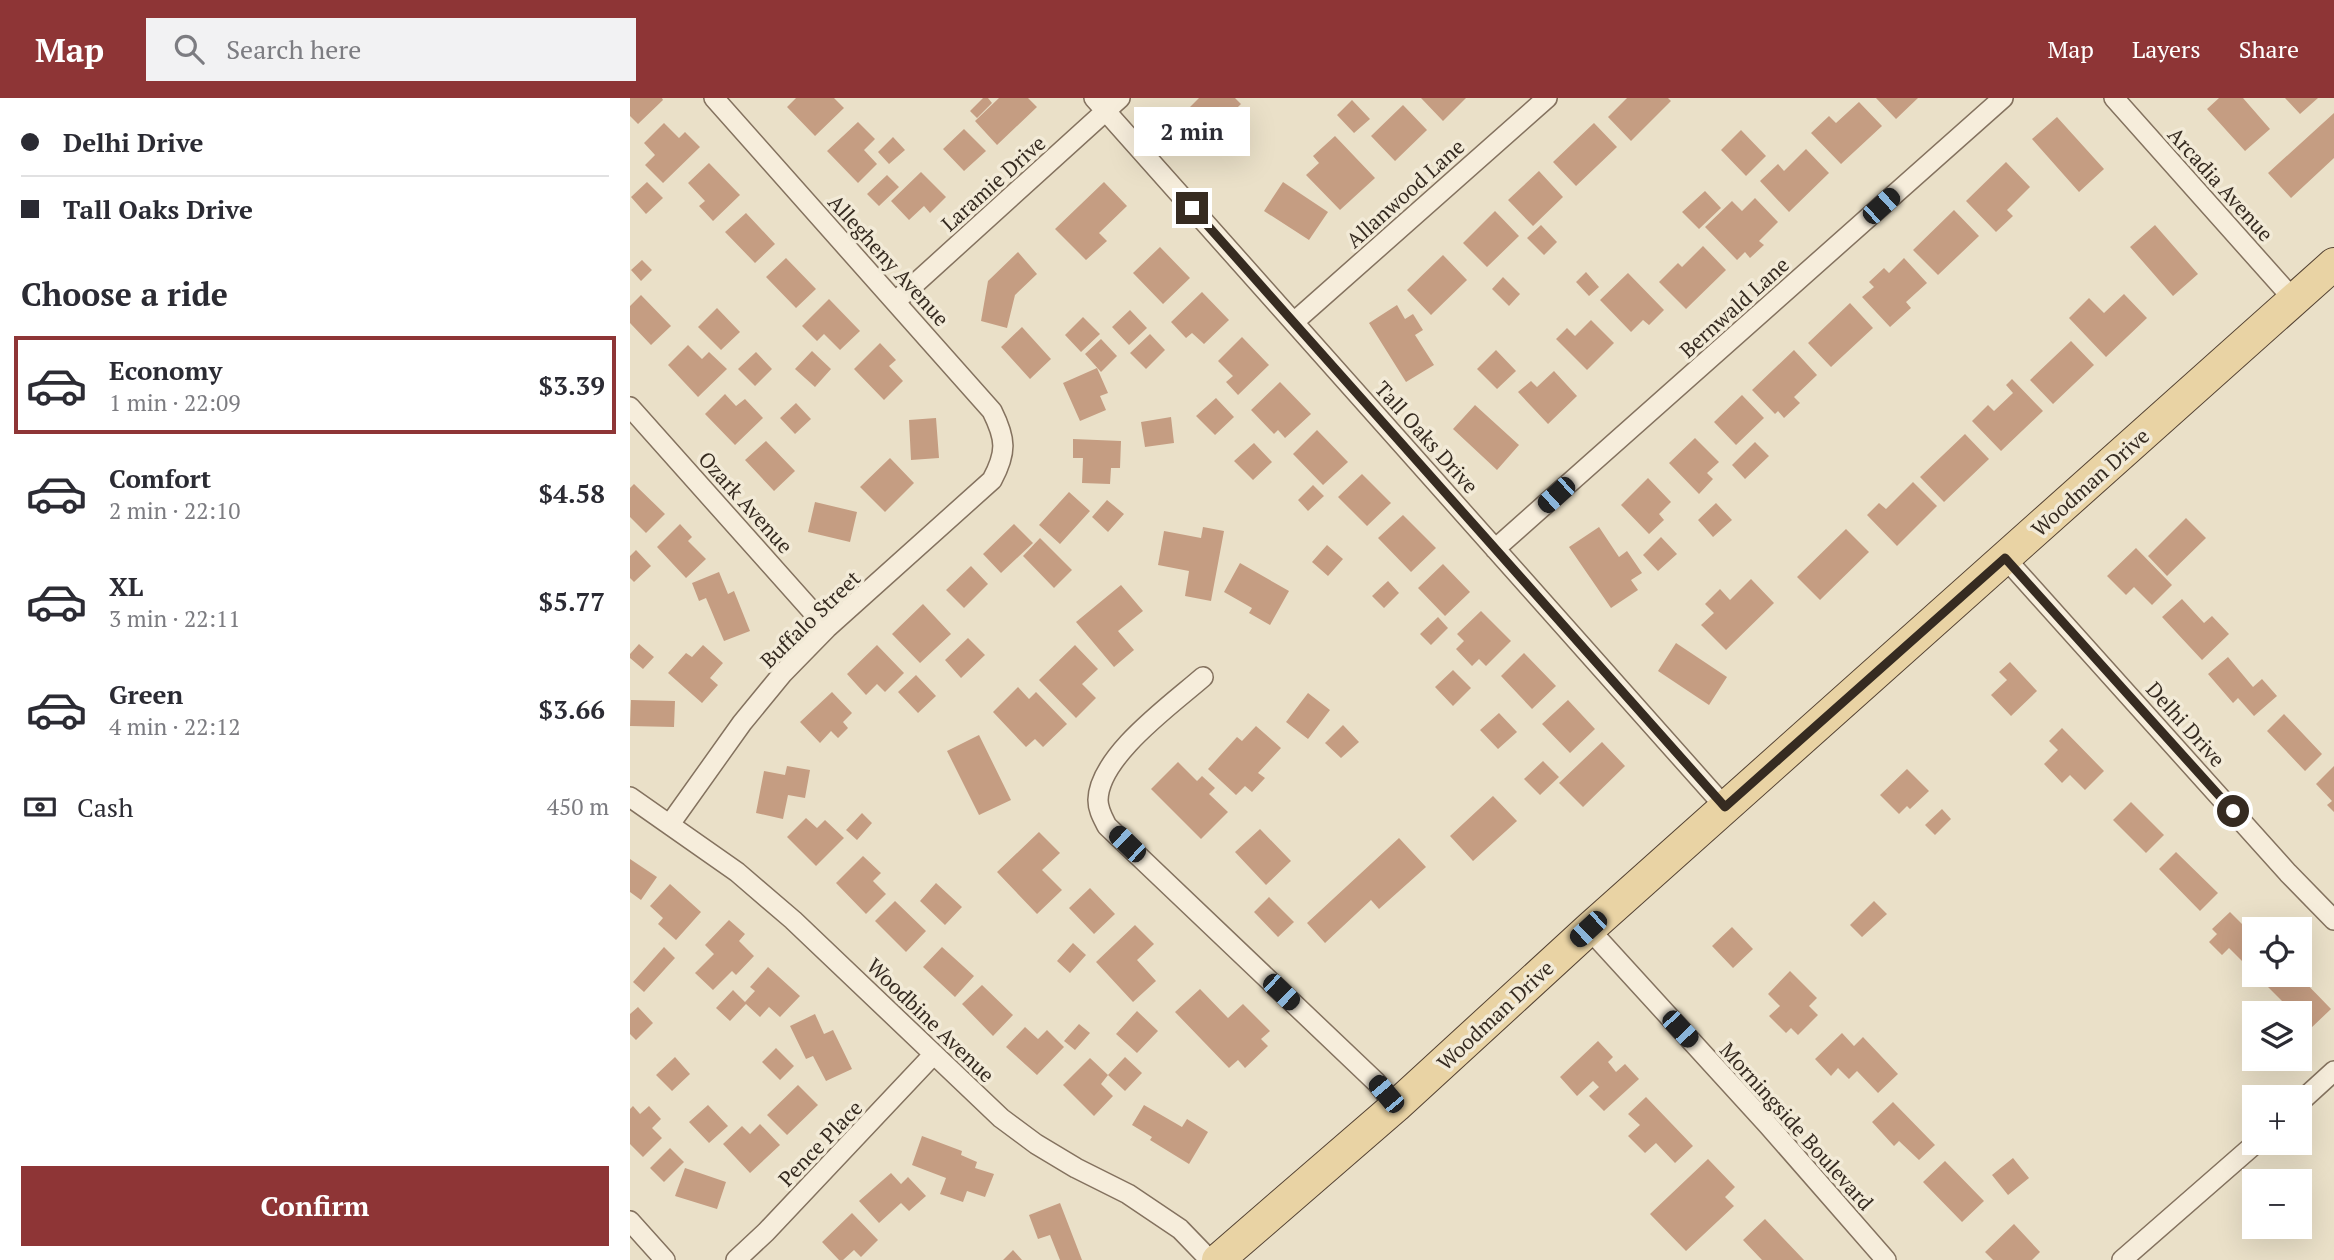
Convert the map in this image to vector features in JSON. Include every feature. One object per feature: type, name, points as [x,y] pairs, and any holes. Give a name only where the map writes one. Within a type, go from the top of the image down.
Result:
[{"type":"main road","name":"Woodman Drive","points":[[1218,1260],[1396,1106],[1588,929],[2334,264]]},
{"type":"street","name":"Allegheny Avenue","points":[[714,98],[992,411],[1002,430],[1004,446],[1001,464]]},
{"type":"street","name":"Laramie Drive","points":[[897,301],[1100,105],[1121,98]]},
{"type":"street","name":"Allanwood Lane","points":[[1294,322],[1547,98]]},
{"type":"street","name":"Bernwald Lane","points":[[1495,549],[2003,98]]},
{"type":"street","name":"Arcadia Avenue","points":[[2114,98],[2294,300]]},
{"type":"street","name":"Tall Oaks Drive","points":[[1100,105],[1725,807]]},
{"type":"street","name":"Ozark Avenue","points":[[630,407],[827,628]]},
{"type":"street","name":"Buffalo Street","points":[[670,824],[742,723],[783,673],[827,628],[992,480],[1001,464]]},
{"type":"street","name":"Delhi Drive","points":[[2005,558],[2288,873],[2334,920]]},
{"type":"street","points":[[1203,677],[1128,743],[1111,763],[1102,781],[1098,801],[1100,814],[1107,826],[1376,1082],[1396,1106]]},
{"type":"street","name":"Woodbine Avenue","points":[[630,797],[737,872],[793,920],[1001,1118],[1036,1144],[1076,1168],[1129,1194],[1180,1229],[1210,1260]]},
{"type":"street","name":"Morningside Boulevard","points":[[1588,929],[1768,1125],[1886,1260]]},
{"type":"street","name":"Pence Place","points":[[736,1260],[776,1222],[934,1054]]},
{"type":"street","points":[[2312,1091],[2334,1071]]},
{"type":"street","points":[[2122,1260],[2242,1155]]},
{"type":"street","points":[[630,1221],[665,1260]]},
{"type":"building","points":[[630,98],[663,100],[638,124],[630,116]]},
{"type":"building","points":[[796,98],[834,98],[844,108],[815,136],[787,107]]},
{"type":"building","points":[[983,98],[988,98],[992,103],[977,118],[970,111]]},
{"type":"building","points":[[999,98],[1028,98],[1037,107],[997,145],[975,121]]},
{"type":"building","points":[[1199,98],[1235,98],[1241,104],[1201,143],[1178,119]]},
{"type":"building","points":[[1421,98],[1466,98],[1443,121]]},
{"type":"building","points":[[1627,98],[1668,98],[1671,101],[1631,141],[1608,117]]},
{"type":"building","points":[[1876,98],[1918,98],[1896,119]]},
{"type":"building","points":[[2219,98],[2243,98],[2270,129],[2245,151],[2207,109]]},
{"type":"building","points":[[2285,98],[2318,98],[2300,114]]},
{"type":"building","points":[[1352,100],[1370,119],[1354,133],[1337,115]]},
{"type":"building","points":[[1859,102],[1882,126],[1841,164],[1811,133],[1829,116],[1836,123]]},
{"type":"building","points":[[1403,105],[1427,130],[1395,161],[1371,136]]},
{"type":"building","points":[[2334,113],[2334,158],[2291,198],[2268,173]]},
{"type":"building","points":[[2057,117],[2104,169],[2079,192],[2032,139]]},
{"type":"building","points":[[858,122],[875,139],[864,150],[877,164],[858,183],[827,151]]},
{"type":"building","points":[[664,123],[679,138],[685,132],[700,147],[663,183],[645,165],[655,155],[644,143]]},
{"type":"building","points":[[1594,123],[1617,147],[1576,186],[1553,162]]},
{"type":"building","points":[[964,129],[986,151],[964,171],[943,149]]},
{"type":"building","points":[[1741,130],[1766,156],[1746,176],[1721,150]]},
{"type":"building","points":[[1335,136],[1375,178],[1340,210],[1306,175],[1319,163],[1313,156]]},
{"type":"building","points":[[893,137],[905,150],[889,164],[878,152]]},
{"type":"building","points":[[1806,149],[1829,173],[1789,212],[1760,181],[1778,164],[1784,171]]},
{"type":"building","points":[[2006,162],[2030,187],[2007,210],[2013,216],[1996,232],[1966,201]]},
{"type":"building","points":[[709,163],[740,195],[713,221],[699,206],[705,201],[688,183]]},
{"type":"building","points":[[1539,171],[1563,197],[1533,226],[1508,200]]},
{"type":"building","points":[[921,172],[946,197],[930,213],[924,206],[909,220],[891,201]]},
{"type":"building","points":[[887,175],[899,187],[879,206],[867,194]]},
{"type":"building","points":[[647,182],[663,198],[646,214],[631,197]]},
{"type":"building","points":[[1104,182],[1127,206],[1099,233],[1107,241],[1086,260],[1055,229]]},
{"type":"building","points":[[1283,182],[1328,212],[1309,240],[1264,211]]},
{"type":"building","points":[[1705,191],[1721,208],[1699,229],[1682,212]]},
{"type":"building","points":[[1755,198],[1778,222],[1759,241],[1764,245],[1750,258],[1745,252],[1737,260],[1705,227],[1732,201],[1742,211]]},
{"type":"building","points":[[1954,210],[1979,236],[1938,275],[1913,250]]},
{"type":"building","points":[[1495,211],[1519,236],[1487,267],[1463,243]]},
{"type":"building","points":[[746,213],[775,244],[755,263],[725,232]]},
{"type":"building","points":[[1541,225],[1557,242],[1544,255],[1527,238]]},
{"type":"building","points":[[2155,225],[2198,274],[2173,296],[2130,247]]},
{"type":"building","points":[[1703,246],[1726,270],[1686,309],[1659,282],[1678,263],[1682,267]]},
{"type":"building","points":[[1160,247],[1190,278],[1163,304],[1133,273]]},
{"type":"building","points":[[1018,252],[1037,274],[1015,295],[1007,328],[981,321],[988,281]]},
{"type":"building","points":[[1443,255],[1467,280],[1431,315],[1407,290]]},
{"type":"building","points":[[786,258],[816,289],[796,308],[766,277]]},
{"type":"building","points":[[1904,258],[1927,283],[1906,302],[1911,308],[1890,327],[1862,297],[1874,287],[1869,282],[1884,268],[1889,273]]},
{"type":"building","points":[[642,260],[652,270],[641,281],[631,270]]},
{"type":"building","points":[[1586,272],[1599,287],[1589,296],[1576,282]]},
{"type":"building","points":[[1628,273],[1664,310],[1649,325],[1643,320],[1631,332],[1600,300]]},
{"type":"building","points":[[1503,277],[1520,294],[1509,306],[1492,289]]},
{"type":"building","points":[[1202,292],[1229,320],[1204,344],[1192,333],[1186,338],[1171,322]]},
{"type":"building","points":[[2124,294],[2147,318],[2106,357],[2069,318],[2089,298],[2104,313]]},
{"type":"building","points":[[641,295],[671,326],[651,345],[630,323],[630,306]]},
{"type":"building","points":[[829,299],[860,331],[840,350],[824,334],[817,341],[802,326]]},
{"type":"building","points":[[1850,303],[1873,328],[1831,367],[1808,343]]},
{"type":"building","points":[[1397,305],[1405,319],[1413,314],[1423,330],[1415,335],[1434,365],[1406,382],[1369,323]]},
{"type":"building","points":[[717,308],[740,332],[721,350],[698,327]]},
{"type":"building","points":[[1130,310],[1147,328],[1129,345],[1112,327]]},
{"type":"building","points":[[1083,317],[1100,334],[1081,352],[1065,335]]},
{"type":"building","points":[[1591,320],[1614,343],[1587,370],[1556,339],[1567,328],[1575,336]]},
{"type":"building","points":[[1022,327],[1051,359],[1030,379],[1001,347]]},
{"type":"building","points":[[1150,334],[1165,350],[1146,369],[1130,353]]},
{"type":"building","points":[[1242,337],[1269,365],[1238,395],[1226,382],[1233,376],[1218,361]]},
{"type":"building","points":[[1101,339],[1117,356],[1101,372],[1085,354]]},
{"type":"building","points":[[2071,341],[2094,365],[2053,404],[2030,380]]},
{"type":"building","points":[[880,343],[896,360],[889,366],[903,381],[884,400],[854,369]]},
{"type":"building","points":[[688,345],[702,359],[709,352],[727,369],[698,397],[668,365]]},
{"type":"building","points":[[1496,350],[1516,371],[1497,389],[1477,369]]},
{"type":"building","points":[[1794,350],[1817,375],[1794,397],[1800,403],[1784,418],[1778,411],[1775,414],[1752,390]]},
{"type":"building","points":[[812,351],[831,369],[815,387],[795,369]]},
{"type":"building","points":[[756,352],[772,369],[755,386],[738,369]]},
{"type":"building","points":[[1097,368],[1108,393],[1100,396],[1106,410],[1080,421],[1063,383]]},
{"type":"building","points":[[1554,371],[1577,396],[1548,424],[1518,392],[1531,381],[1537,387]]},
{"type":"building","points":[[2012,379],[2043,411],[2001,451],[1972,421],[1988,405],[1994,411],[2013,393],[2006,385]]},
{"type":"building","points":[[1280,382],[1311,414],[1285,438],[1278,430],[1274,434],[1251,410]]},
{"type":"building","points":[[725,394],[736,406],[745,399],[763,418],[735,445],[705,414]]},
{"type":"building","points":[[1742,395],[1764,418],[1736,445],[1714,422]]},
{"type":"building","points":[[1216,398],[1234,417],[1215,435],[1196,416]]},
{"type":"building","points":[[796,403],[811,419],[795,434],[780,418]]},
{"type":"building","points":[[1475,405],[1519,445],[1497,470],[1453,429]]},
{"type":"building","points":[[1171,417],[1174,443],[1145,447],[1141,422]]},
{"type":"building","points":[[936,418],[939,458],[911,460],[909,420]]},
{"type":"building","points":[[1317,430],[1348,462],[1323,485],[1293,454]]},
{"type":"building","points":[[1965,434],[1989,459],[1944,502],[1920,477]]},
{"type":"building","points":[[1695,438],[1719,462],[1707,473],[1713,479],[1699,494],[1669,463]]},
{"type":"building","points":[[1073,439],[1121,441],[1120,468],[1111,468],[1110,484],[1082,483],[1083,458],[1073,458]]},
{"type":"building","points":[[766,441],[795,471],[774,491],[745,460]]},
{"type":"building","points":[[1755,442],[1769,456],[1745,479],[1732,465]]},
{"type":"building","points":[[1254,443],[1272,462],[1253,480],[1234,461]]},
{"type":"building","points":[[890,458],[914,483],[885,512],[860,487]]},
{"type":"building","points":[[1362,474],[1391,503],[1367,526],[1338,497]]},
{"type":"building","points":[[1648,478],[1671,502],[1659,514],[1664,520],[1649,534],[1621,505]]},
{"type":"building","points":[[1913,482],[1937,506],[1897,546],[1867,515],[1879,503],[1886,509]]},
{"type":"building","points":[[634,484],[665,514],[646,533],[630,517],[630,488]]},
{"type":"building","points":[[1313,485],[1324,496],[1308,511],[1298,500]]},
{"type":"building","points":[[1069,492],[1090,511],[1060,544],[1039,525]]},
{"type":"building","points":[[1107,500],[1124,514],[1108,532],[1092,517]]},
{"type":"building","points":[[815,502],[857,512],[850,542],[808,532]]},
{"type":"building","points":[[1716,503],[1732,520],[1713,537],[1698,520]]},
{"type":"building","points":[[1403,515],[1436,548],[1411,572],[1378,538]]},
{"type":"building","points":[[2186,518],[2206,538],[2167,576],[2148,556]]},
{"type":"building","points":[[680,524],[692,537],[688,541],[706,559],[686,578],[657,547]]},
{"type":"building","points":[[1014,524],[1033,543],[1001,573],[983,554]]},
{"type":"building","points":[[1203,527],[1224,531],[1211,601],[1185,596],[1189,571],[1158,565],[1164,531],[1201,538]]},
{"type":"building","points":[[1599,527],[1619,557],[1627,551],[1642,573],[1631,580],[1638,590],[1611,608],[1569,547]]},
{"type":"building","points":[[1846,529],[1869,552],[1820,600],[1797,577]]},
{"type":"building","points":[[1661,537],[1677,554],[1658,571],[1643,555]]},
{"type":"building","points":[[1040,538],[1072,570],[1054,588],[1023,556]]},
{"type":"building","points":[[1327,545],[1343,559],[1328,576],[1312,562]]},
{"type":"building","points":[[2136,548],[2172,585],[2152,605],[2134,587],[2126,595],[2107,576]]},
{"type":"building","points":[[636,550],[651,566],[634,582],[630,578],[630,556]]},
{"type":"building","points":[[1240,563],[1289,591],[1270,625],[1249,613],[1252,608],[1224,592]]},
{"type":"building","points":[[1443,564],[1470,592],[1445,616],[1418,588]]},
{"type":"building","points":[[971,566],[988,584],[964,608],[946,590]]},
{"type":"building","points":[[719,572],[728,594],[734,591],[750,631],[724,641],[706,598],[699,601],[692,583]]},
{"type":"building","points":[[1751,579],[1774,603],[1726,650],[1701,625],[1714,613],[1705,604],[1720,589],[1730,600]]},
{"type":"building","points":[[1388,581],[1399,593],[1384,608],[1372,596]]},
{"type":"building","points":[[1121,585],[1143,611],[1118,631],[1134,650],[1114,667],[1076,622]]},
{"type":"building","points":[[2182,599],[2204,623],[2212,616],[2229,634],[2202,660],[2162,617]]},
{"type":"building","points":[[923,604],[951,634],[920,663],[892,634]]},
{"type":"building","points":[[1481,611],[1511,641],[1486,666],[1479,659],[1472,666],[1456,649],[1464,641],[1457,634]]},
{"type":"building","points":[[1438,617],[1448,628],[1431,645],[1420,634]]},
{"type":"building","points":[[968,638],[985,655],[961,678],[945,660]]},
{"type":"building","points":[[1676,643],[1727,677],[1709,705],[1658,671]]},
{"type":"building","points":[[639,644],[654,657],[643,669],[630,658],[630,654]]},
{"type":"building","points":[[703,645],[723,663],[710,678],[718,685],[702,703],[668,673],[686,653],[692,657]]},
{"type":"building","points":[[877,645],[904,673],[885,692],[877,684],[866,695],[847,674]]},
{"type":"building","points":[[1075,645],[1098,669],[1082,684],[1096,698],[1076,718],[1039,680]]},
{"type":"building","points":[[1524,653],[1556,686],[1532,709],[1501,676]]},
{"type":"building","points":[[2228,657],[2253,687],[2262,679],[2277,696],[2254,716],[2238,698],[2233,703],[2208,674]]},
{"type":"building","points":[[2010,662],[2037,691],[2011,716],[1991,695],[2007,680],[1999,672]]},
{"type":"building","points":[[1453,670],[1471,688],[1453,706],[1435,687]]},
{"type":"building","points":[[916,675],[936,696],[918,713],[898,692]]},
{"type":"building","points":[[1018,687],[1029,699],[1036,692],[1067,724],[1043,747],[1035,739],[1026,747],[993,712]]},
{"type":"building","points":[[832,692],[852,713],[843,722],[848,728],[838,738],[831,731],[820,743],[800,722]]},
{"type":"building","points":[[1308,693],[1330,710],[1308,739],[1286,722]]},
{"type":"building","points":[[631,700],[675,701],[674,727],[630,726]]},
{"type":"building","points":[[1568,700],[1595,729],[1570,753],[1542,724]]},
{"type":"building","points":[[1499,713],[1517,732],[1498,749],[1480,730]]},
{"type":"building","points":[[2284,714],[2322,754],[2305,771],[2267,731]]},
{"type":"building","points":[[1343,725],[1359,742],[1341,758],[1325,743]]},
{"type":"building","points":[[1256,726],[1281,748],[1258,773],[1265,778],[1252,792],[1245,786],[1236,795],[1208,769],[1237,737],[1242,741]]},
{"type":"building","points":[[2062,728],[2104,771],[2085,790],[2070,775],[2062,783],[2044,764],[2058,750],[2049,741]]},
{"type":"building","points":[[979,735],[1011,800],[979,815],[947,751]]},
{"type":"building","points":[[1602,742],[1625,766],[1583,807],[1559,783]]},
{"type":"building","points":[[1543,761],[1559,777],[1540,795],[1524,779]]},
{"type":"building","points":[[1178,762],[1197,781],[1202,776],[1215,788],[1209,794],[1228,812],[1201,839],[1151,789]]},
{"type":"building","points":[[787,766],[810,770],[805,798],[788,795],[783,819],[756,813],[764,771],[785,775]]},
{"type":"building","points":[[2334,766],[2334,812],[2327,805],[2332,801],[2316,784]]},
{"type":"building","points":[[1907,769],[1929,791],[1910,809],[1907,806],[1899,814],[1880,795]]},
{"type":"building","points":[[1493,796],[1517,821],[1473,861],[1450,836]]},
{"type":"building","points":[[2131,802],[2164,835],[2146,853],[2113,820]]},
{"type":"building","points":[[1942,809],[1951,819],[1935,835],[1925,825]]},
{"type":"building","points":[[862,813],[872,823],[857,840],[846,830]]},
{"type":"building","points":[[806,818],[817,828],[825,820],[844,838],[816,866],[787,837]]},
{"type":"building","points":[[1260,829],[1291,861],[1266,885],[1235,852]]},
{"type":"building","points":[[1039,832],[1060,853],[1042,870],[1062,890],[1037,914],[997,872]]},
{"type":"building","points":[[1399,838],[1426,867],[1379,909],[1371,900],[1325,943],[1307,923]]},
{"type":"building","points":[[2176,852],[2218,893],[2200,911],[2159,869]]},
{"type":"building","points":[[863,856],[881,873],[873,881],[886,894],[866,914],[836,883]]},
{"type":"building","points":[[630,859],[657,877],[641,900],[630,892]]},
{"type":"building","points":[[936,883],[962,907],[945,925],[920,901]]},
{"type":"building","points":[[670,884],[701,912],[676,940],[658,924],[663,918],[650,906]]},
{"type":"building","points":[[1090,888],[1115,914],[1094,934],[1069,908]]},
{"type":"building","points":[[1269,897],[1294,922],[1278,937],[1254,912]]},
{"type":"building","points":[[895,901],[926,931],[906,952],[875,921]]},
{"type":"building","points":[[1874,901],[1887,914],[1862,937],[1850,925]]},
{"type":"building","points":[[2230,912],[2242,924],[2242,961],[2229,948],[2222,955],[2209,942],[2217,934],[2212,929]]},
{"type":"building","points":[[729,920],[745,934],[739,941],[754,956],[736,975],[732,971],[713,990],[695,973],[714,954],[705,945]]},
{"type":"building","points":[[1135,925],[1154,944],[1137,960],[1156,981],[1133,1002],[1096,962]]},
{"type":"building","points":[[1732,927],[1753,949],[1733,968],[1712,946]]},
{"type":"building","points":[[1073,943],[1086,955],[1070,973],[1057,961]]},
{"type":"building","points":[[664,947],[675,958],[644,992],[633,982]]},
{"type":"building","points":[[942,947],[974,976],[955,997],[923,967]]},
{"type":"building","points":[[768,967],[800,996],[780,1017],[769,1007],[760,1017],[746,1004],[730,1021],[716,1008],[733,990],[745,1002],[755,991],[750,987]]},
{"type":"building","points":[[1790,971],[1817,998],[1809,1006],[1818,1015],[1798,1035],[1791,1028],[1786,1033],[1769,1016],[1780,1006],[1768,994]]},
{"type":"building","points":[[982,985],[1013,1015],[993,1036],[962,1004]]},
{"type":"building","points":[[2268,987],[2310,987],[2331,1009],[2312,1027],[2312,1001],[2282,1001]]},
{"type":"building","points":[[1200,989],[1228,1018],[1243,1004],[1270,1031],[1261,1039],[1268,1046],[1245,1068],[1238,1060],[1229,1068],[1175,1012]]},
{"type":"building","points":[[638,1007],[653,1023],[636,1040],[630,1034],[630,1014]]},
{"type":"building","points":[[1137,1011],[1158,1031],[1137,1053],[1116,1034]]},
{"type":"building","points":[[815,1014],[824,1034],[833,1030],[852,1069],[826,1081],[813,1056],[806,1059],[790,1026]]},
{"type":"building","points":[[1079,1024],[1090,1033],[1075,1050],[1064,1041]]},
{"type":"building","points":[[1025,1027],[1038,1039],[1047,1030],[1064,1047],[1037,1075],[1006,1047]]},
{"type":"building","points":[[1842,1033],[1854,1046],[1863,1037],[1898,1074],[1878,1093],[1857,1071],[1849,1079],[1838,1068],[1831,1076],[1815,1059]]},
{"type":"building","points":[[1598,1041],[1613,1057],[1608,1062],[1616,1072],[1625,1064],[1639,1079],[1604,1111],[1589,1096],[1599,1087],[1593,1081],[1577,1096],[1560,1077]]},
{"type":"building","points":[[776,1048],[794,1066],[780,1080],[762,1062]]},
{"type":"building","points":[[675,1057],[690,1074],[672,1091],[656,1075]]},
{"type":"building","points":[[1125,1057],[1142,1073],[1125,1091],[1108,1075]]},
{"type":"building","points":[[1090,1058],[1108,1075],[1101,1084],[1113,1096],[1094,1116],[1063,1085]]},
{"type":"building","points":[[798,1085],[818,1105],[787,1135],[767,1115]]},
{"type":"building","points":[[1646,1097],[1693,1146],[1675,1163],[1656,1143],[1645,1153],[1628,1136],[1640,1125],[1628,1114]]},
{"type":"building","points":[[1893,1102],[1935,1145],[1919,1160],[1899,1141],[1894,1146],[1872,1122]]},
{"type":"building","points":[[708,1105],[728,1126],[709,1143],[689,1122]]},
{"type":"building","points":[[1144,1105],[1182,1127],[1187,1119],[1208,1132],[1189,1164],[1150,1140],[1152,1137],[1132,1125]]},
{"type":"building","points":[[633,1106],[640,1114],[649,1106],[661,1119],[652,1128],[662,1138],[643,1157],[630,1144],[630,1109]]},
{"type":"building","points":[[760,1124],[780,1145],[750,1173],[723,1144],[742,1126],[750,1134]]},
{"type":"building","points":[[922,1136],[962,1151],[961,1155],[977,1162],[975,1168],[994,1174],[985,1197],[967,1191],[963,1202],[940,1194],[946,1178],[912,1165]]},
{"type":"building","points":[[670,1148],[684,1162],[664,1182],[650,1168]]},
{"type":"building","points":[[2013,1158],[2029,1178],[2008,1195],[1992,1175]]},
{"type":"building","points":[[1708,1159],[1735,1187],[1725,1197],[1734,1206],[1686,1251],[1650,1214]]},
{"type":"building","points":[[1945,1161],[1984,1201],[1962,1222],[1923,1182]]},
{"type":"building","points":[[685,1168],[726,1182],[717,1209],[675,1196]]},
{"type":"building","points":[[891,1173],[901,1184],[908,1177],[926,1196],[909,1211],[901,1203],[879,1223],[859,1201]]},
{"type":"building","points":[[1060,1203],[1082,1260],[1060,1260],[1050,1235],[1038,1239],[1029,1215]]},
{"type":"building","points":[[852,1213],[878,1240],[861,1257],[854,1250],[843,1260],[839,1260],[822,1242]]},
{"type":"building","points":[[1765,1219],[1804,1260],[1762,1260],[1743,1240]]},
{"type":"building","points":[[2014,1224],[2040,1252],[2032,1260],[1993,1260],[1985,1252]]},
{"type":"building","points":[[1013,1250],[1022,1260],[1003,1260]]},
{"type":"route","points":[[1192,208],[1725,807],[2005,558],[2233,811]]}]
